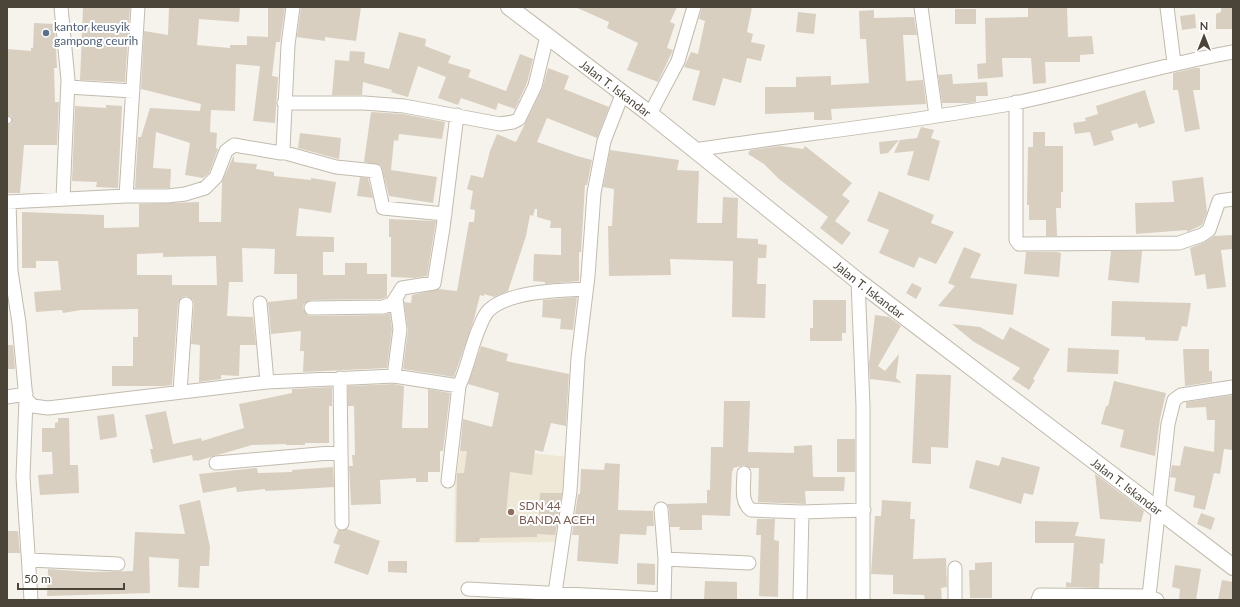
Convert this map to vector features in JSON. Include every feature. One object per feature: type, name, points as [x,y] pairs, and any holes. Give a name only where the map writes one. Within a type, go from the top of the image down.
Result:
[{"type":"street","points":[[61,7],[68,87],[64,198]]},
{"type":"street","points":[[126,196],[138,7]]},
{"type":"street","points":[[282,152],[288,45],[293,7]]},
{"type":"street","name":"Jalan T. Iskandar","points":[[509,7],[622,95],[650,114],[858,281],[1233,567]]},
{"type":"street","points":[[650,114],[678,61],[694,7]]},
{"type":"street","points":[[921,7],[936,116]]},
{"type":"street","points":[[1167,7],[1174,63]]},
{"type":"street","points":[[284,103],[404,106],[500,124],[513,122],[519,119],[535,86],[547,36]]},
{"type":"street","points":[[694,150],[936,116],[1016,102],[1174,63],[1233,52]]},
{"type":"street","points":[[68,87],[133,91]]},
{"type":"street","points":[[555,596],[570,491],[578,358],[586,289],[594,193],[604,141],[622,95]]},
{"type":"street","points":[[1016,102],[1016,240],[1019,244],[1179,243],[1196,238],[1206,233],[1212,222],[1219,201],[1233,199]]},
{"type":"street","points":[[311,308],[383,307],[392,304],[402,288],[434,283],[445,214],[457,115]]},
{"type":"street","points":[[31,600],[23,477],[26,396],[19,323],[9,271],[8,202],[64,198],[168,196],[185,194],[205,188],[216,177],[226,151],[234,145],[279,153],[282,152],[336,166],[375,172],[383,208],[389,210],[445,214]]},
{"type":"street","points":[[858,281],[863,406],[863,600]]},
{"type":"street","points":[[448,481],[459,386],[464,375],[479,327],[488,311],[498,304],[546,291],[586,289]]},
{"type":"street","points":[[394,376],[400,329],[396,299]]},
{"type":"street","points":[[260,303],[266,382]]},
{"type":"street","points":[[180,392],[186,304]]},
{"type":"street","points":[[26,396],[33,406],[48,408],[266,382],[340,378],[394,376],[459,386]]},
{"type":"street","points":[[340,378],[342,523]]},
{"type":"street","points":[[1038,600],[1040,595],[1153,598],[1158,511],[1168,424],[1174,400],[1181,395],[1233,387]]},
{"type":"street","points":[[7,397],[26,396]]},
{"type":"street","points":[[216,463],[341,452]]},
{"type":"street","points":[[744,474],[744,501],[746,507],[751,510],[802,512],[864,510]]},
{"type":"street","points":[[468,589],[555,596],[664,599],[665,559],[661,509]]},
{"type":"street","points":[[800,599],[802,512]]},
{"type":"street","points":[[665,559],[749,563]]},
{"type":"street","points":[[29,560],[118,564]]},
{"type":"street","points":[[955,568],[955,600]]},
{"type":"shaded area","name":"SDN 44 BANDA ACEH","points":[[461,445],[568,457],[566,542],[454,543],[455,482]]},
{"type":"building","points":[[83,7],[130,7],[125,82],[80,80]]},
{"type":"building","points":[[169,7],[240,7],[239,22],[199,19],[197,45],[230,48],[230,45],[247,45],[247,36],[268,37],[268,7],[285,7],[280,42],[276,42],[272,76],[278,77],[275,123],[253,121],[260,66],[236,64],[235,111],[211,110],[210,132],[217,133],[216,148],[218,149],[209,173],[203,178],[185,175],[190,143],[156,132],[153,168],[171,169],[170,188],[135,188],[138,137],[141,137],[150,108],[200,111],[201,104],[141,89],[144,31],[168,35]]},
{"type":"building","points":[[301,7],[361,7],[356,41],[325,37],[325,41],[297,37]]},
{"type":"building","points":[[575,7],[677,7],[670,22],[675,24],[667,48],[673,50],[658,82],[627,70],[638,43],[607,28],[609,22]]},
{"type":"building","points":[[702,7],[752,7],[747,32],[753,34],[751,42],[765,45],[761,61],[747,58],[741,83],[723,78],[715,106],[692,100],[700,71],[684,67],[691,52],[698,54],[705,21],[699,19]]},
{"type":"building","points":[[1028,7],[1067,7],[1068,37],[1092,36],[1094,54],[1080,55],[1080,62],[1045,62],[1046,83],[1033,84],[1031,58],[1002,58],[1003,77],[978,79],[977,64],[986,63],[985,18],[1028,17]]},
{"type":"building","points":[[1221,7],[1233,7],[1233,29],[1216,29],[1216,14],[1221,12]]},
{"type":"building","points":[[955,9],[976,9],[976,24],[955,24]]},
{"type":"building","points":[[874,10],[874,18],[914,17],[917,35],[903,35],[906,81],[923,80],[926,104],[831,109],[832,120],[814,120],[814,112],[765,114],[765,87],[796,87],[796,77],[831,76],[831,85],[869,83],[866,39],[860,39],[859,11]]},
{"type":"building","points":[[798,12],[816,14],[814,34],[796,32]]},
{"type":"building","points":[[1195,14],[1196,28],[1182,30],[1180,16]]},
{"type":"building","points":[[34,23],[55,24],[57,68],[54,68],[55,102],[59,102],[57,145],[24,145],[20,193],[7,193],[7,124],[11,124],[12,120],[11,116],[7,116],[7,49],[31,51],[31,48],[33,48]]},
{"type":"building","points":[[399,32],[426,39],[425,46],[451,56],[448,63],[471,70],[468,77],[506,91],[520,54],[533,59],[527,83],[515,109],[498,103],[496,110],[461,98],[458,105],[438,98],[446,77],[418,66],[408,97],[391,92],[392,90],[363,82],[362,95],[332,95],[335,60],[349,61],[350,51],[365,52],[364,63],[389,69]]},
{"type":"building","points":[[548,68],[569,76],[564,89],[609,107],[597,138],[547,118],[537,142],[592,160],[587,185],[585,185],[581,252],[579,252],[579,281],[545,284],[545,282],[533,281],[534,254],[561,255],[561,228],[550,228],[551,221],[537,217],[537,209],[535,209],[533,216],[530,215],[526,236],[508,291],[494,297],[484,294],[484,296],[480,295],[474,319],[454,377],[403,369],[408,330],[404,302],[411,303],[412,295],[438,289],[457,291],[469,222],[474,222],[475,210],[470,209],[473,191],[467,189],[471,175],[483,178],[490,151],[497,134],[516,142],[542,89]]},
{"type":"building","points":[[1200,68],[1200,90],[1193,90],[1200,129],[1185,132],[1178,90],[1173,90],[1173,73]]},
{"type":"building","points":[[952,74],[953,84],[987,82],[988,96],[976,96],[976,102],[970,103],[942,103],[938,75]]},
{"type":"building","points":[[1145,90],[1155,123],[1139,128],[1137,123],[1111,131],[1114,140],[1094,146],[1090,132],[1075,134],[1073,123],[1086,121],[1085,118],[1098,114],[1096,106]]},
{"type":"building","points":[[106,105],[122,106],[118,188],[96,187],[97,182],[72,181],[75,106],[106,108]]},
{"type":"building","points":[[371,112],[403,114],[445,122],[442,139],[399,134],[398,141],[394,140],[391,170],[437,177],[433,203],[389,196],[381,165],[364,162]]},
{"type":"building","points":[[921,127],[934,130],[931,138],[940,141],[929,181],[907,175],[914,151],[894,153],[900,140],[917,138]]},
{"type":"building","points":[[1033,132],[1045,132],[1045,146],[1063,146],[1063,192],[1061,192],[1061,208],[1056,208],[1057,236],[1046,236],[1046,220],[1029,220],[1029,205],[1027,205],[1028,147],[1033,147]]},
{"type":"building","points":[[300,133],[341,138],[339,159],[298,148]]},
{"type":"building","points":[[899,140],[888,153],[880,154],[879,142]]},
{"type":"building","points":[[781,146],[803,149],[805,146],[852,183],[842,195],[850,201],[835,221],[851,233],[842,245],[820,228],[828,217],[779,179],[764,164],[748,154],[750,150]]},
{"type":"building","points":[[610,150],[679,160],[677,170],[699,171],[697,223],[722,223],[723,197],[738,198],[737,238],[758,239],[758,244],[767,245],[766,258],[758,258],[757,284],[766,284],[765,318],[732,317],[733,261],[670,259],[671,275],[609,276],[608,226],[612,226],[614,189],[603,187]]},
{"type":"building","points":[[234,155],[234,162],[257,164],[256,169],[274,172],[274,176],[311,180],[311,178],[336,182],[331,213],[299,208],[296,236],[334,237],[334,252],[323,252],[323,275],[345,275],[345,263],[367,263],[367,274],[387,274],[387,297],[382,299],[311,300],[304,304],[303,308],[307,315],[311,316],[383,315],[390,313],[392,329],[387,368],[303,372],[304,351],[300,351],[301,331],[271,334],[268,302],[297,299],[297,274],[274,274],[275,249],[242,248],[243,282],[229,282],[227,316],[253,317],[256,345],[240,345],[239,376],[221,375],[221,379],[199,382],[200,345],[191,344],[194,304],[193,300],[187,296],[182,297],[178,303],[172,385],[164,386],[112,386],[112,366],[133,366],[133,337],[138,337],[138,309],[81,310],[63,313],[62,310],[36,312],[34,292],[61,290],[58,261],[36,261],[36,268],[22,268],[22,212],[104,215],[104,228],[139,227],[139,204],[199,202],[199,222],[221,222],[222,182]],"holes":[[[163,253],[163,257],[216,256],[217,285],[172,285],[172,275],[137,275],[137,254]]]},
{"type":"building","points":[[360,177],[368,178],[373,198],[357,196]]},
{"type":"building","points":[[1203,177],[1207,212],[1202,225],[1187,232],[1187,230],[1136,234],[1135,203],[1174,202],[1172,181]]},
{"type":"building","points":[[879,191],[934,215],[931,223],[954,232],[936,264],[919,257],[914,268],[879,253],[889,230],[867,221]]},
{"type":"building","points":[[389,219],[436,221],[427,276],[414,278],[391,277],[391,237],[389,237]]},
{"type":"building","points":[[1233,235],[1233,249],[1221,250],[1226,287],[1207,289],[1205,274],[1195,276],[1190,248],[1205,242],[1214,236]]},
{"type":"building","points":[[964,247],[981,254],[970,278],[1017,284],[1013,315],[938,306],[955,286],[948,283]]},
{"type":"building","points":[[1111,251],[1142,251],[1139,283],[1108,280]]},
{"type":"building","points":[[1026,252],[1061,253],[1059,277],[1024,274]]},
{"type":"building","points":[[912,283],[922,288],[916,299],[906,293]]},
{"type":"building","points":[[577,297],[573,330],[560,329],[561,319],[542,317],[543,300]]},
{"type":"building","points":[[813,300],[846,300],[846,333],[842,333],[842,341],[810,341],[810,328],[813,328]]},
{"type":"building","points":[[1112,301],[1191,303],[1187,327],[1182,326],[1178,341],[1145,340],[1145,337],[1111,336]]},
{"type":"building","points":[[875,315],[889,317],[901,326],[878,366],[885,371],[899,354],[896,378],[902,383],[870,380],[869,364]]},
{"type":"building","points":[[952,324],[980,327],[1003,340],[1010,327],[1050,349],[1033,379],[1035,380],[1029,390],[1012,379],[1020,368],[974,342]]},
{"type":"building","points":[[7,345],[13,345],[15,369],[7,369]]},
{"type":"building","points":[[481,346],[508,354],[506,361],[569,374],[566,426],[551,423],[543,452],[535,450],[532,475],[510,472],[506,515],[539,515],[540,493],[562,493],[555,535],[537,534],[537,537],[480,538],[479,542],[456,542],[457,473],[464,473],[467,451],[460,451],[463,419],[492,427],[499,393],[468,384]]},
{"type":"building","points":[[1068,348],[1119,350],[1118,374],[1067,372]]},
{"type":"building","points":[[1183,349],[1209,349],[1209,371],[1212,371],[1212,382],[1185,386]]},
{"type":"building","points":[[916,374],[951,375],[948,448],[931,447],[931,464],[912,463]]},
{"type":"building","points":[[1114,381],[1166,393],[1160,419],[1155,456],[1120,447],[1124,430],[1101,424],[1106,406],[1108,406]]},
{"type":"building","points":[[394,384],[404,386],[402,428],[428,428],[428,389],[450,393],[443,451],[440,451],[440,472],[428,472],[428,482],[416,482],[416,478],[380,480],[381,504],[351,505],[349,466],[353,466],[352,455],[355,455],[354,406],[348,406],[348,386]]},
{"type":"building","points":[[332,387],[332,406],[329,406],[329,443],[305,443],[305,445],[252,445],[197,461],[193,461],[192,455],[153,463],[150,449],[153,449],[145,415],[166,411],[173,444],[201,438],[202,441],[244,428],[239,404],[292,393],[292,389]]},
{"type":"building","points":[[1233,395],[1233,450],[1224,449],[1220,474],[1214,473],[1205,510],[1193,507],[1195,496],[1174,491],[1176,478],[1170,477],[1172,465],[1180,466],[1184,446],[1214,452],[1215,420],[1207,420],[1206,407],[1186,408],[1186,402]]},
{"type":"building","points":[[724,401],[750,401],[748,452],[794,453],[794,446],[812,445],[813,477],[845,477],[844,491],[805,491],[806,504],[758,502],[759,468],[750,468],[744,465],[733,468],[732,471],[730,516],[702,515],[702,530],[679,530],[680,527],[670,527],[669,508],[667,504],[707,503],[707,490],[710,490],[711,447],[723,447]]},
{"type":"building","points":[[114,414],[117,437],[100,440],[97,416]]},
{"type":"building","points":[[58,418],[69,418],[70,465],[78,465],[79,493],[40,495],[38,475],[53,474],[52,452],[42,452],[42,428],[55,428],[55,423],[58,422]]},
{"type":"building","points":[[837,439],[855,439],[855,472],[837,472]]},
{"type":"building","points":[[1002,457],[1040,467],[1033,495],[1024,493],[1021,504],[969,488],[976,460],[999,466]]},
{"type":"building","points":[[605,463],[620,464],[618,510],[653,511],[654,526],[647,526],[646,535],[620,534],[618,564],[577,561],[579,535],[572,535],[578,494],[580,494],[581,469],[604,470]]},
{"type":"building","points":[[333,467],[334,487],[265,491],[265,489],[237,492],[236,487],[203,493],[199,474],[257,468],[258,473],[292,472],[292,470]]},
{"type":"building","points":[[1095,474],[1144,511],[1141,522],[1100,519]]},
{"type":"building","points":[[200,500],[210,547],[209,566],[200,566],[199,588],[178,587],[179,559],[149,557],[150,593],[47,596],[48,569],[92,572],[133,571],[135,532],[185,534],[179,505]]},
{"type":"building","points":[[882,500],[911,502],[910,519],[915,519],[913,559],[946,558],[947,587],[941,588],[942,600],[925,600],[924,595],[893,594],[893,575],[871,574],[875,516],[881,516]]},
{"type":"building","points":[[1201,513],[1215,518],[1211,530],[1197,524]]},
{"type":"building","points":[[757,519],[775,519],[774,540],[779,541],[778,597],[759,596],[761,535],[756,535]]},
{"type":"building","points":[[1035,521],[1079,522],[1075,536],[1105,539],[1103,564],[1100,563],[1099,588],[1066,587],[1066,582],[1071,583],[1074,543],[1035,543]]},
{"type":"building","points":[[347,529],[380,541],[368,575],[334,563],[340,545],[333,543],[338,530]]},
{"type":"building","points":[[7,531],[18,531],[20,553],[7,553]]},
{"type":"building","points":[[388,561],[407,561],[407,573],[388,572]]},
{"type":"building","points":[[992,562],[992,598],[970,598],[969,570],[975,570],[975,563]]},
{"type":"building","points":[[637,563],[655,564],[655,585],[637,584]]},
{"type":"building","points":[[1175,565],[1201,569],[1196,600],[1179,600],[1180,589],[1172,587]]},
{"type":"building","points":[[1222,580],[1233,582],[1233,600],[1218,600]]},
{"type":"building","points":[[705,581],[737,582],[737,600],[704,600]]},
{"type":"place","name":"kantor keusyik gampong ceurih","points":[[46,33]]},
{"type":"place","name":"SDN 44 BANDA ACEH","points":[[511,512]]}]
